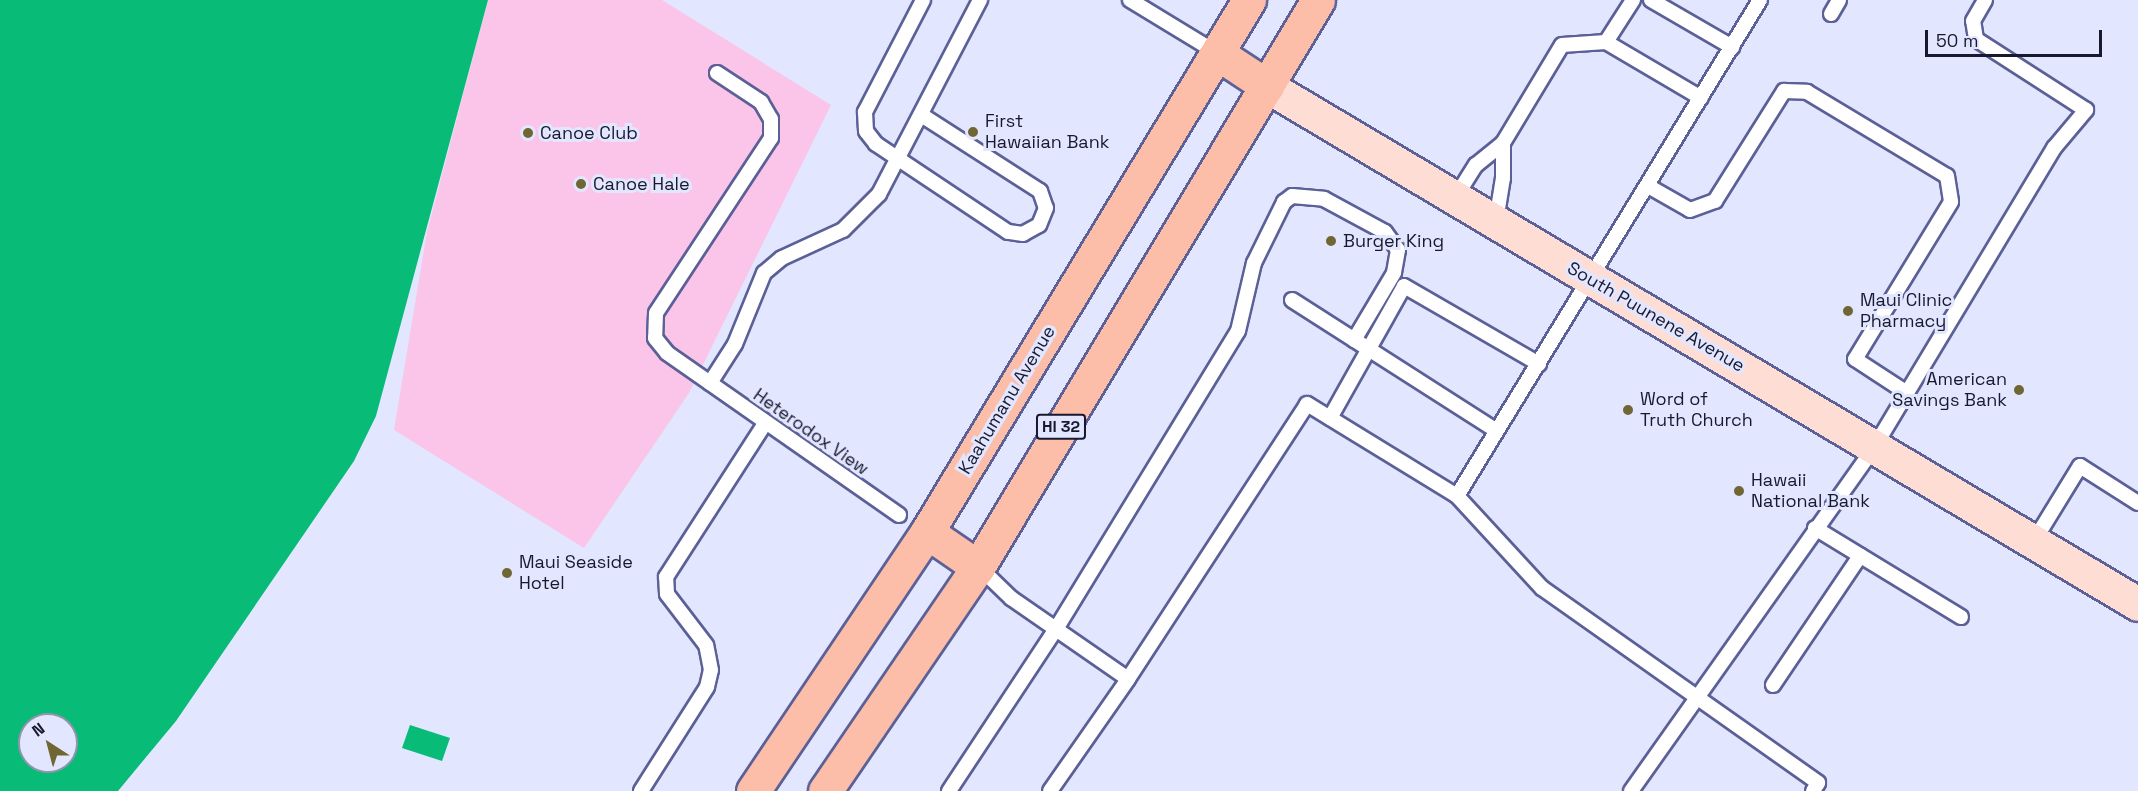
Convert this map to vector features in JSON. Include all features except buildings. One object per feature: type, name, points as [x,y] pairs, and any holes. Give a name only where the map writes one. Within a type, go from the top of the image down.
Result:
[{"type":"main road","name":"Kaahumanu Avenue","points":[[753,791],[927,532],[1249,0]]},
{"type":"main road","name":"HI 32","points":[[825,791],[978,567],[1318,0]]},
{"type":"main road","points":[[1217,53],[1267,86]]},
{"type":"main road","name":"South Puunene Avenue","points":[[1267,86],[2138,604]]},
{"type":"main road","points":[[927,532],[978,567]]},
{"type":"lane","points":[[922,116],[1035,187],[1045,202],[1043,220],[1029,233],[1008,232],[871,140],[865,128],[865,115],[923,0]]},
{"type":"lane","points":[[706,381],[735,344],[764,273],[782,258],[828,238],[856,219],[879,194],[922,116],[980,0]]},
{"type":"lane","points":[[1130,0],[1217,53]]},
{"type":"lane","points":[[1606,42],[1633,0]]},
{"type":"lane","points":[[1651,0],[1732,47]]},
{"type":"lane","points":[[1457,496],[1592,280],[1760,0]]},
{"type":"lane","points":[[1831,14],[1839,0]]},
{"type":"lane","points":[[1631,791],[1875,446],[2054,148],[2086,110],[1976,39],[1973,21],[1984,0]]},
{"type":"lane","points":[[1455,198],[1476,165],[1503,142],[1562,45],[1606,42],[1701,98]]},
{"type":"lane","name":"Heterodox View","points":[[717,73],[761,102],[771,119],[772,132],[766,150],[653,322],[660,346],[706,381],[899,514]]},
{"type":"lane","points":[[1648,186],[1690,210],[1714,201],[1784,91],[1807,92],[1947,176],[1952,201],[1855,359],[1907,393]]},
{"type":"lane","points":[[1496,223],[1503,178],[1503,142]]},
{"type":"lane","points":[[949,791],[1056,629],[1244,315],[1254,263],[1284,202],[1301,194],[1324,199],[1385,232],[1398,250],[1394,273],[1354,340]]},
{"type":"lane","points":[[1330,418],[1404,286],[1539,364]]},
{"type":"lane","points":[[1292,300],[1497,431]]},
{"type":"lane","points":[[1050,791],[1128,679],[1307,404],[1457,496],[1542,588],[1818,783],[1813,791]]},
{"type":"lane","points":[[641,791],[707,687],[711,670],[706,645],[668,594],[666,577],[766,422]]},
{"type":"lane","points":[[2034,541],[2080,466],[2138,503]]},
{"type":"lane","points":[[1815,528],[1961,617]]},
{"type":"lane","points":[[1773,685],[1860,556]]},
{"type":"lane","points":[[978,567],[1011,598],[1128,679]]},
{"type":"shaded area","points":[[0,0],[488,0],[376,416],[354,461],[176,721],[118,791],[0,791]]},
{"type":"shaded area","points":[[488,0],[662,0],[831,105],[689,393],[584,548],[394,430],[427,232]]},
{"type":"shaded area","points":[[410,725],[450,738],[442,761],[402,748]]},
{"type":"place","name":"First Hawaiian Bank","points":[[973,132]]},
{"type":"place","name":"Canoe Club","points":[[528,133]]},
{"type":"place","name":"Canoe Hale","points":[[581,184]]},
{"type":"place","name":"Burger King","points":[[1331,241]]},
{"type":"place","name":"Maui Clinic Pharmacy","points":[[1848,311]]},
{"type":"place","name":"American Savings Bank","points":[[2019,390]]},
{"type":"place","name":"Word of Truth Church","points":[[1628,410]]},
{"type":"place","name":"Hawaii National Bank","points":[[1739,491]]},
{"type":"place","name":"Maui Seaside Hotel","points":[[507,573]]}]
